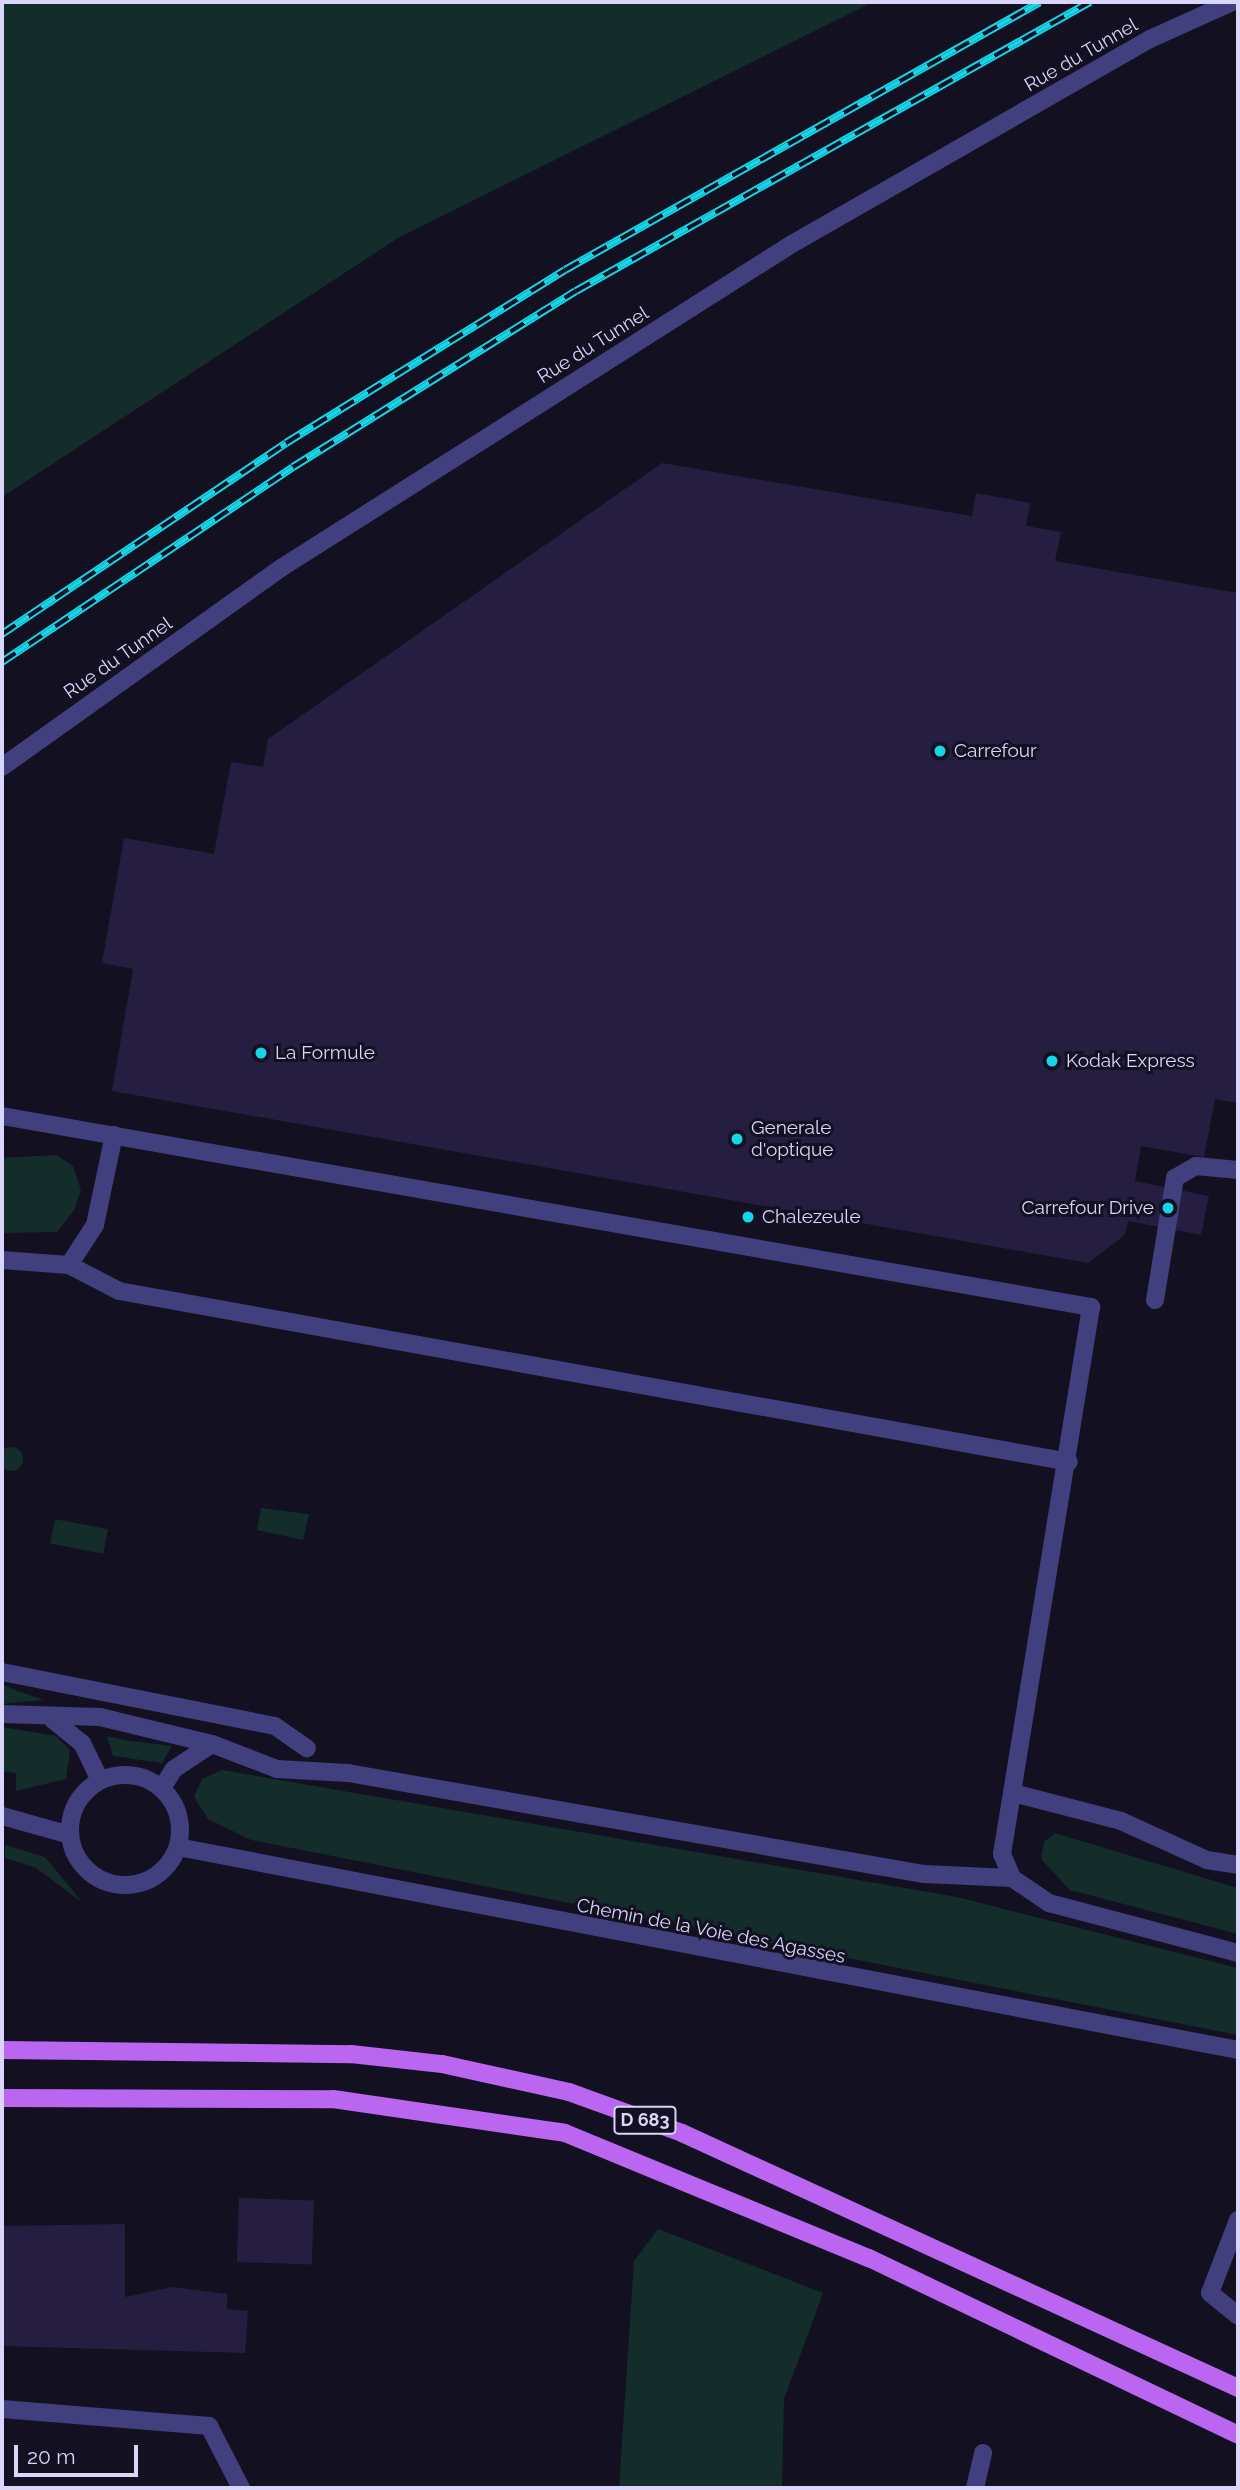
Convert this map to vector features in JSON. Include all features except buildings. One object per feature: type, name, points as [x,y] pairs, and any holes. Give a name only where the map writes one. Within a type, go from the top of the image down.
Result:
[{"type":"main road","name":"D 683","points":[[2,2050],[351,2054],[442,2064],[569,2092],[682,2133],[1238,2388]]},
{"type":"main road","name":"D 683","points":[[2,2098],[333,2099],[565,2133],[857,2252],[1238,2435]]},
{"type":"main road","points":[[1197,2416],[1238,2440]]},
{"type":"street","name":"Rue du Tunnel","points":[[2,766],[281,568],[792,244],[1150,39],[1232,2]]},
{"type":"street","points":[[4,1117],[1091,1307],[1069,1462],[1003,1854],[1012,1878]]},
{"type":"street","points":[[69,1265],[95,1224],[114,1135]]},
{"type":"street","points":[[1155,1300],[1175,1178],[1196,1166],[1238,1170]]},
{"type":"street","points":[[2,1260],[69,1265],[120,1291],[1069,1462]]},
{"type":"street","points":[[2,1672],[275,1726],[307,1748]]},
{"type":"street","points":[[2,1714],[100,1717],[212,1744],[277,1769],[348,1773],[924,1874],[1012,1878],[1049,1903],[1238,1953]]},
{"type":"street","points":[[42,1715],[68,1726],[100,1780]]},
{"type":"street","points":[[162,1788],[174,1769],[212,1744]]},
{"type":"street","points":[[132,1775],[162,1788],[179,1816],[178,1847],[155,1877],[119,1885],[86,1869],[70,1835],[76,1803],[100,1780],[132,1775]]},
{"type":"street","points":[[1013,1793],[1121,1821],[1207,1860],[1238,1865]]},
{"type":"street","points":[[2,1816],[70,1835]]},
{"type":"street","name":"Chemin de la Voie des Agasses","points":[[178,1847],[1238,2050]]},
{"type":"street","points":[[1238,2220],[1210,2293],[1238,2316]]},
{"type":"street","points":[[2,2409],[209,2426],[241,2488]]},
{"type":"street","points":[[975,2488],[983,2453]]},
{"type":"green space","points":[[2,2],[873,2],[398,238],[2,497]]},
{"type":"green space","points":[[56,1155],[73,1166],[81,1190],[74,1210],[57,1232],[2,1233],[2,1158]]},
{"type":"green space","points":[[11,1447],[20,1450],[23,1459],[20,1468],[11,1471],[2,1468],[-1,1459],[2,1450]]},
{"type":"green space","points":[[261,1508],[309,1514],[303,1540],[257,1530]]},
{"type":"green space","points":[[55,1519],[108,1529],[103,1554],[50,1544]]},
{"type":"green space","points":[[2,1684],[18,1691],[44,1700],[2,1704]]},
{"type":"green space","points":[[2,1727],[56,1736],[70,1750],[66,1779],[16,1791],[16,1773],[2,1771]]},
{"type":"green space","points":[[107,1736],[172,1746],[162,1763],[113,1756]]},
{"type":"green space","points":[[222,1770],[957,1897],[1238,1968],[1238,2035],[251,1840],[208,1819],[194,1797],[202,1779]]},
{"type":"green space","points":[[1055,1833],[1238,1888],[1238,1934],[1070,1890],[1041,1859],[1044,1842]]},
{"type":"green space","points":[[5,1845],[45,1857],[83,1903],[36,1868],[5,1858]]},
{"type":"green space","points":[[658,2229],[823,2293],[784,2399],[782,2488],[619,2488],[634,2261]]},
{"type":"railway","points":[[2,634],[286,443],[565,270],[1040,2]]},
{"type":"railway","points":[[2,662],[293,467],[576,291],[1090,2]]},
{"type":"place","name":"Carrefour","points":[[940,751]]},
{"type":"place","name":"La Formule","points":[[261,1053]]},
{"type":"place","name":"Kodak Express","points":[[1052,1061]]},
{"type":"place","name":"Generale d'optique","points":[[737,1139]]},
{"type":"place","name":"Carrefour Drive","points":[[1168,1208]]},
{"type":"place","name":"Chalezeule","points":[[748,1217]]}]
